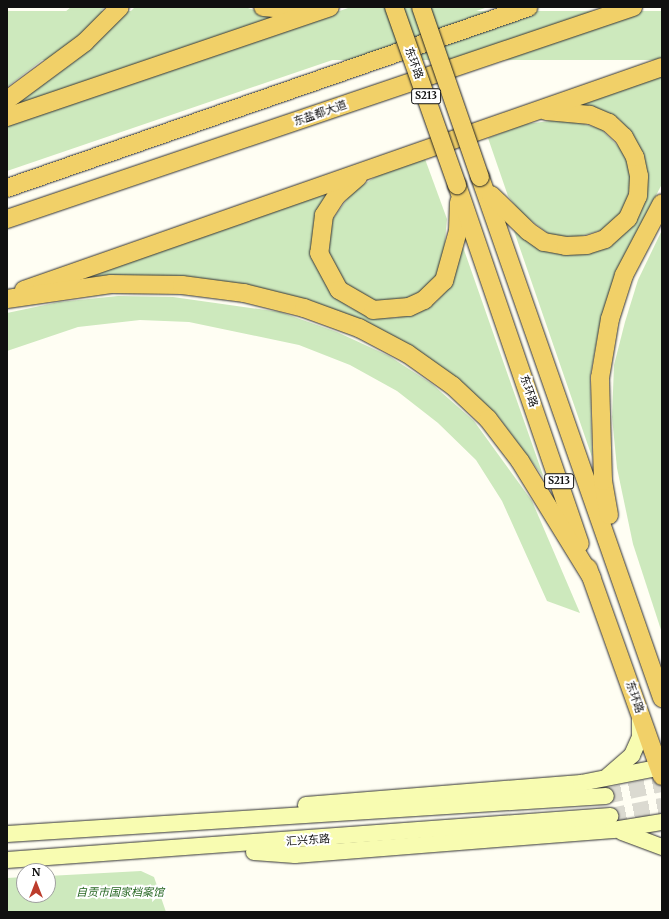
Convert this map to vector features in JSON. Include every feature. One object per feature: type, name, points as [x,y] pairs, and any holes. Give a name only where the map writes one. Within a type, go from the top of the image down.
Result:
[{"type":"highway","points":[[7,100],[85,42],[120,7]]},
{"type":"highway","points":[[263,7],[292,13],[327,8]]},
{"type":"highway","name":"东环路","points":[[394,7],[512,342],[592,578],[661,770]]},
{"type":"highway","name":"S213","points":[[421,7],[618,567],[662,698]]},
{"type":"highway","points":[[7,188],[529,7]]},
{"type":"highway","name":"东盐都大道","points":[[7,219],[633,7]]},
{"type":"highway","points":[[7,117],[327,8]]},
{"type":"highway","points":[[7,298],[53,277],[662,67]]},
{"type":"highway","points":[[480,177],[506,214],[544,242],[587,245],[605,239],[628,218],[638,196],[639,176],[635,157],[624,137],[609,124],[590,115],[533,111]]},
{"type":"highway","points":[[375,166],[337,195],[324,215],[319,235],[319,253],[327,273],[352,300],[373,310],[409,307],[424,300],[444,281],[458,231],[457,185]]},
{"type":"highway","points":[[618,567],[603,481],[600,378],[610,319],[624,276],[662,203]]},
{"type":"highway","points":[[7,298],[111,284],[182,285],[244,293],[304,308],[359,328],[408,354],[453,386],[488,419],[524,467],[592,578]]},
{"type":"highway","points":[[512,342],[536,333]]},
{"type":"main road","points":[[602,779],[632,755],[640,737],[640,712]]},
{"type":"main road","points":[[198,823],[292,806],[602,779],[661,770]]},
{"type":"main road","points":[[7,834],[606,796]]},
{"type":"main road","points":[[611,823],[662,822]]},
{"type":"main road","points":[[611,823],[662,847]]},
{"type":"main road","name":"汇兴东路","points":[[7,860],[611,823]]},
{"type":"green space","points":[[71,7],[105,7],[84,28],[7,87],[7,55],[23,47]]},
{"type":"green space","points":[[135,7],[245,7],[277,18],[7,111],[93,48]]},
{"type":"green space","points":[[351,7],[488,7],[7,171],[7,126]]},
{"type":"green space","points":[[7,11],[662,11],[662,60],[7,60]]},
{"type":"green space","points":[[662,74],[662,184],[616,272],[601,318],[590,377],[592,457],[514,231],[538,248],[558,253],[639,212],[631,133],[619,119],[574,104]]},
{"type":"green space","points":[[567,119],[601,129],[625,153],[631,167],[628,202],[619,216],[605,229],[571,239],[553,237],[521,213],[508,196],[488,138],[525,124]]},
{"type":"green space","points":[[425,159],[447,219],[443,263],[434,280],[421,291],[406,299],[375,302],[344,285],[327,254],[332,220],[353,191],[382,173]]},
{"type":"green space","points":[[335,187],[318,210],[312,256],[333,294],[349,307],[370,317],[394,318],[417,313],[436,302],[451,285],[463,247],[544,478],[497,415],[458,380],[364,322],[309,300],[244,285],[59,281]]},
{"type":"green space","points":[[662,230],[662,633],[633,544],[617,468],[612,417],[614,365],[625,322],[638,280]]},
{"type":"green space","points":[[118,296],[173,297],[280,312],[337,332],[389,356],[432,384],[474,421],[532,501],[580,613],[547,601],[502,501],[476,460],[438,423],[397,391],[350,365],[299,345],[189,322],[140,320],[78,327],[7,351],[7,313],[59,302]]},
{"type":"green space","name":"自贡市国家档案馆","points":[[141,871],[154,877],[166,912],[7,912],[7,878],[16,877],[16,903],[56,903],[56,876]]},
{"type":"tunnel","points":[[606,796],[662,784]]},
{"type":"tunnel","points":[[610,816],[662,806]]}]
